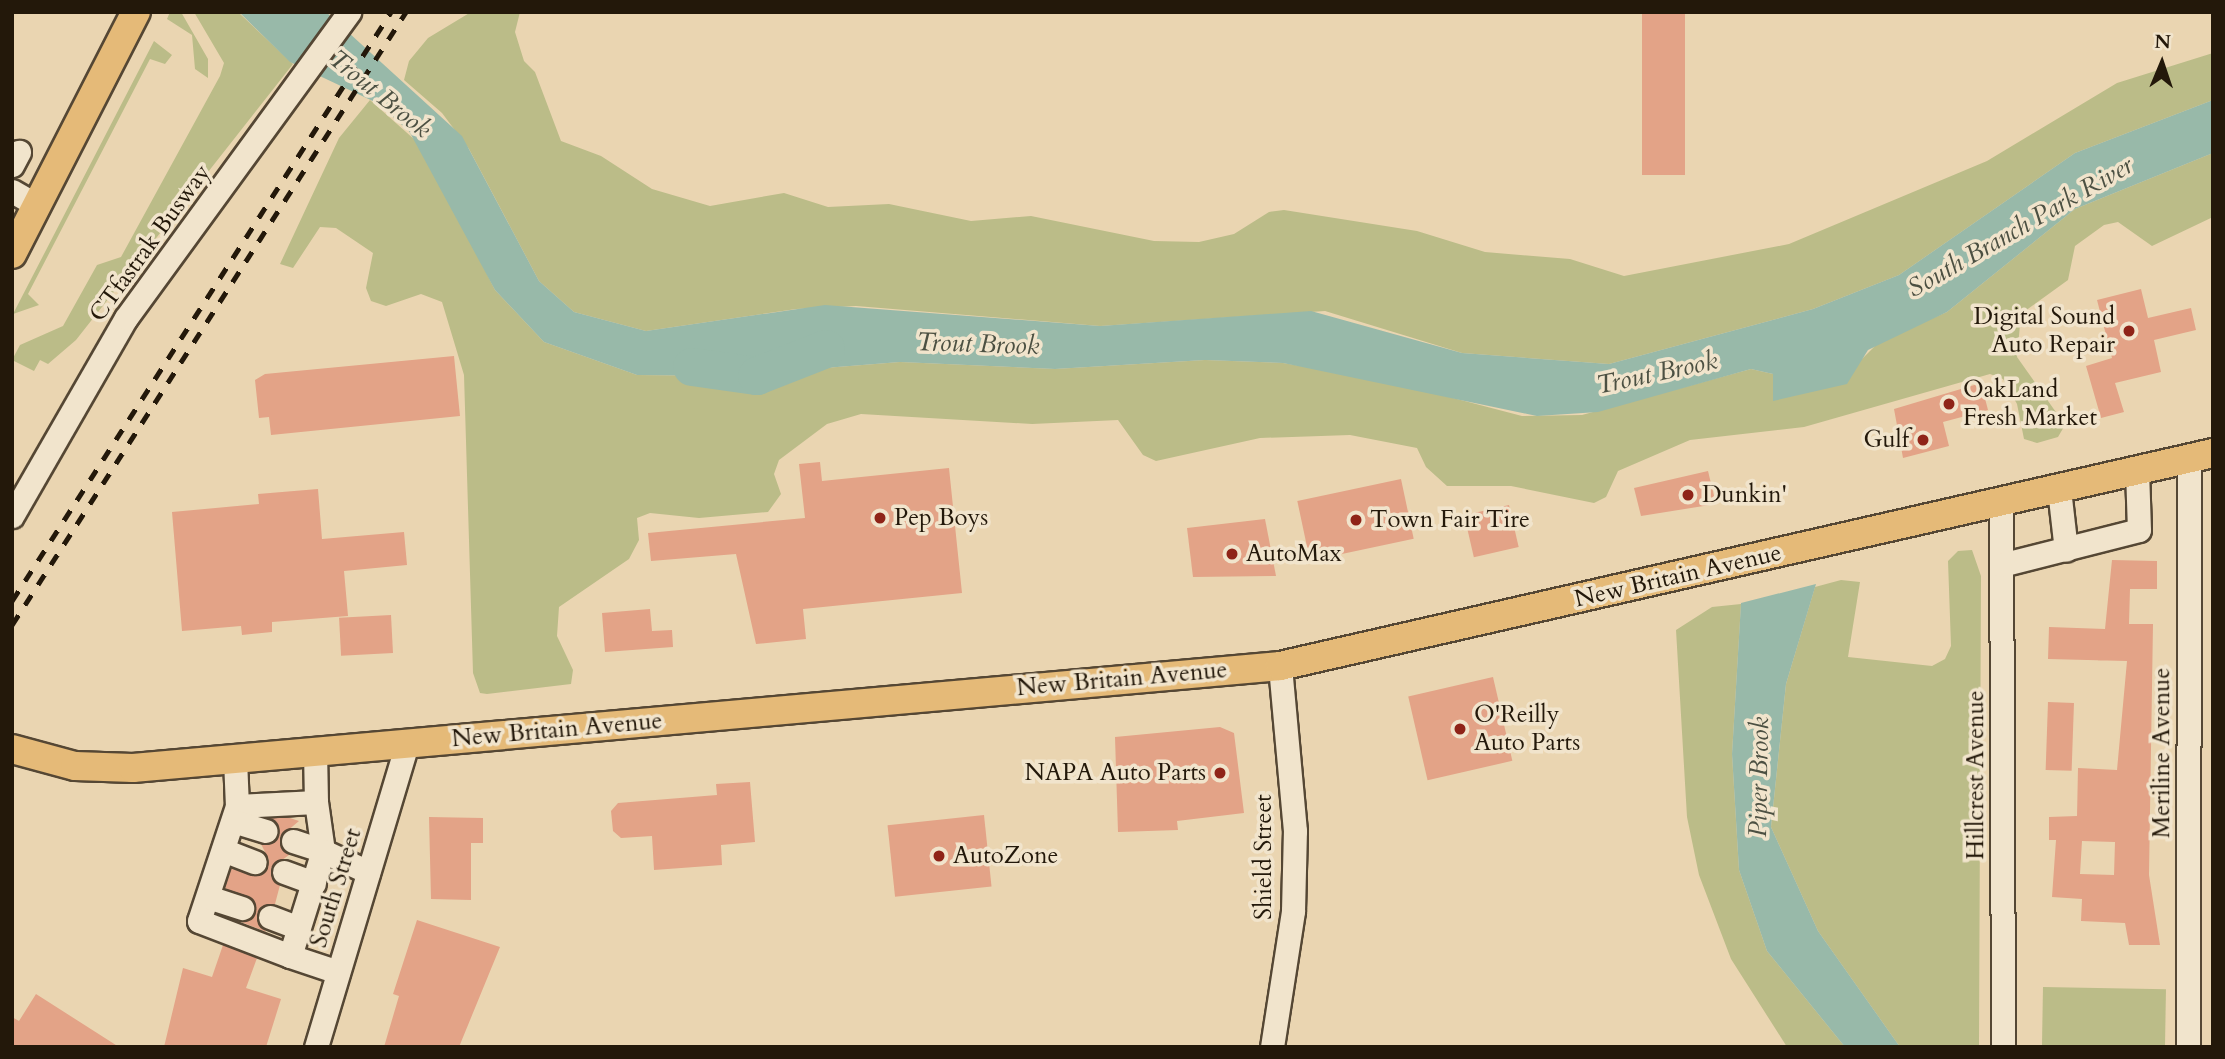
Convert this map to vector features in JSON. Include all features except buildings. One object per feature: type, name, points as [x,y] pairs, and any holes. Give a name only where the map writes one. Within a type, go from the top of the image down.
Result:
[{"type":"main road","points":[[12,254],[136,12]]},
{"type":"main road","name":"New Britain Avenue","points":[[15,755],[106,768],[235,759],[1280,666],[2201,456]]},
{"type":"street","name":"CTfastrak Busway","points":[[12,516],[126,318],[280,111],[349,12]]},
{"type":"street","points":[[12,191],[38,206]]},
{"type":"street","name":"Meriline Avenue","points":[[2188,1047],[2201,456]]},
{"type":"street","points":[[2001,565],[2139,530],[2137,471]]},
{"type":"street","points":[[2059,489],[2066,550]]},
{"type":"street","name":"Hillcrest Avenue","points":[[2001,502],[2003,1047]]},
{"type":"street","name":"Shield Street","points":[[1272,1047],[1293,911],[1294,831],[1280,666]]},
{"type":"street","name":"South Street","points":[[316,1047],[407,744]]},
{"type":"street","points":[[290,956],[323,851],[316,802],[315,752]]},
{"type":"street","points":[[235,759],[235,813],[199,921],[338,972]]},
{"type":"street","points":[[235,813],[316,802]]},
{"type":"street","points":[[235,813],[265,831]]},
{"type":"street","points":[[293,841],[323,851],[368,872]]},
{"type":"street","points":[[223,850],[255,862]]},
{"type":"street","points":[[284,872],[314,883]]},
{"type":"street","points":[[208,897],[242,908]]},
{"type":"street","points":[[270,918],[299,928]]},
{"type":"green space","points":[[170,12],[181,12],[208,59],[208,78],[195,69],[192,35],[167,19]]},
{"type":"green space","points":[[194,12],[238,12],[293,64],[76,340],[48,364],[40,360],[34,371],[12,360],[20,345],[63,326],[97,265],[121,257],[220,76],[224,63]]},
{"type":"green space","points":[[471,12],[520,12],[515,32],[524,61],[535,72],[561,141],[601,156],[652,189],[710,206],[784,193],[828,207],[889,204],[971,221],[1031,216],[1154,241],[1199,242],[1234,234],[1269,212],[1284,210],[1417,231],[1485,252],[1570,259],[1624,276],[1789,244],[1987,161],[2117,83],[2213,53],[2213,100],[2075,153],[1899,275],[1813,309],[1609,364],[1462,353],[1325,311],[1100,326],[856,306],[796,309],[646,331],[574,312],[539,281],[469,149],[442,113],[404,80],[409,61],[428,38]]},
{"type":"green space","points":[[154,41],[172,55],[165,64],[150,59],[28,294],[39,305],[13,314]]},
{"type":"green space","points":[[370,100],[424,148],[495,290],[544,342],[637,375],[723,376],[900,362],[1055,369],[1205,360],[1283,363],[1388,381],[1522,416],[1582,415],[1751,369],[1773,374],[1774,388],[1861,360],[1880,341],[1947,312],[2075,209],[2213,153],[2213,217],[2152,246],[2118,222],[2104,225],[2075,246],[2068,280],[2021,314],[2017,357],[2065,425],[2058,437],[2037,443],[2024,439],[2017,404],[2003,379],[1990,374],[1804,427],[1690,440],[1618,471],[1606,497],[1594,503],[1511,486],[1447,486],[1426,467],[1417,448],[1350,435],[1260,438],[1156,461],[1143,455],[1118,420],[1032,424],[861,414],[827,424],[779,460],[774,474],[781,494],[768,512],[699,518],[650,513],[637,518],[639,540],[629,559],[559,607],[557,636],[573,670],[571,684],[487,694],[480,693],[473,673],[464,375],[442,302],[421,294],[386,306],[371,301],[366,288],[373,253],[336,228],[320,227],[293,268],[280,264],[339,138]]},
{"type":"green space","points":[[1972,550],[1981,576],[1979,1047],[1900,1047],[1818,931],[1771,827],[1786,684],[1815,587],[1841,580],[1860,582],[1848,657],[1932,666],[1945,659],[1951,646],[1948,561],[1958,551]]},
{"type":"green space","points":[[1741,604],[1732,754],[1739,870],[1767,951],[1845,1047],[1787,1047],[1731,959],[1699,875],[1687,817],[1676,630],[1712,607]]},
{"type":"green space","points":[[2043,987],[2166,989],[2165,1047],[2042,1047]]},
{"type":"water","name":"South Branch Park River","points":[[239,12],[326,12],[462,136],[539,281],[574,312],[646,331],[825,305],[1100,326],[1311,311],[1462,353],[1609,364],[1813,309],[1899,275],[2075,153],[2213,100],[2213,153],[2075,209],[1947,312],[1868,350],[1847,384],[1773,401],[1773,374],[1751,369],[1598,412],[1537,416],[1283,363],[1205,360],[1055,369],[900,362],[723,376],[637,375],[544,342],[495,290],[409,131],[377,103],[290,62]]},
{"type":"water","name":"Piper Brook","points":[[1816,584],[1786,684],[1771,827],[1818,931],[1900,1047],[1845,1047],[1767,951],[1739,870],[1732,754],[1741,603]]},
{"type":"waterway","name":"Trout Brook","points":[[692,367],[757,376],[826,349]]},
{"type":"railway","points":[[12,601],[391,12]]},
{"type":"railway","points":[[12,625],[406,12]]},
{"type":"place","name":"Digital Sound Auto Repair","points":[[2129,331]]},
{"type":"place","name":"OakLand Fresh Market","points":[[1949,404]]},
{"type":"place","name":"Gulf","points":[[1923,440]]},
{"type":"place","name":"Dunkin'","points":[[1688,495]]},
{"type":"place","name":"Pep Boys","points":[[880,518]]},
{"type":"place","name":"Town Fair Tire","points":[[1356,520]]},
{"type":"place","name":"AutoMax","points":[[1232,554]]},
{"type":"place","name":"O'Reilly Auto Parts","points":[[1460,729]]},
{"type":"place","name":"NAPA Auto Parts","points":[[1220,773]]},
{"type":"place","name":"AutoZone","points":[[939,856]]}]
